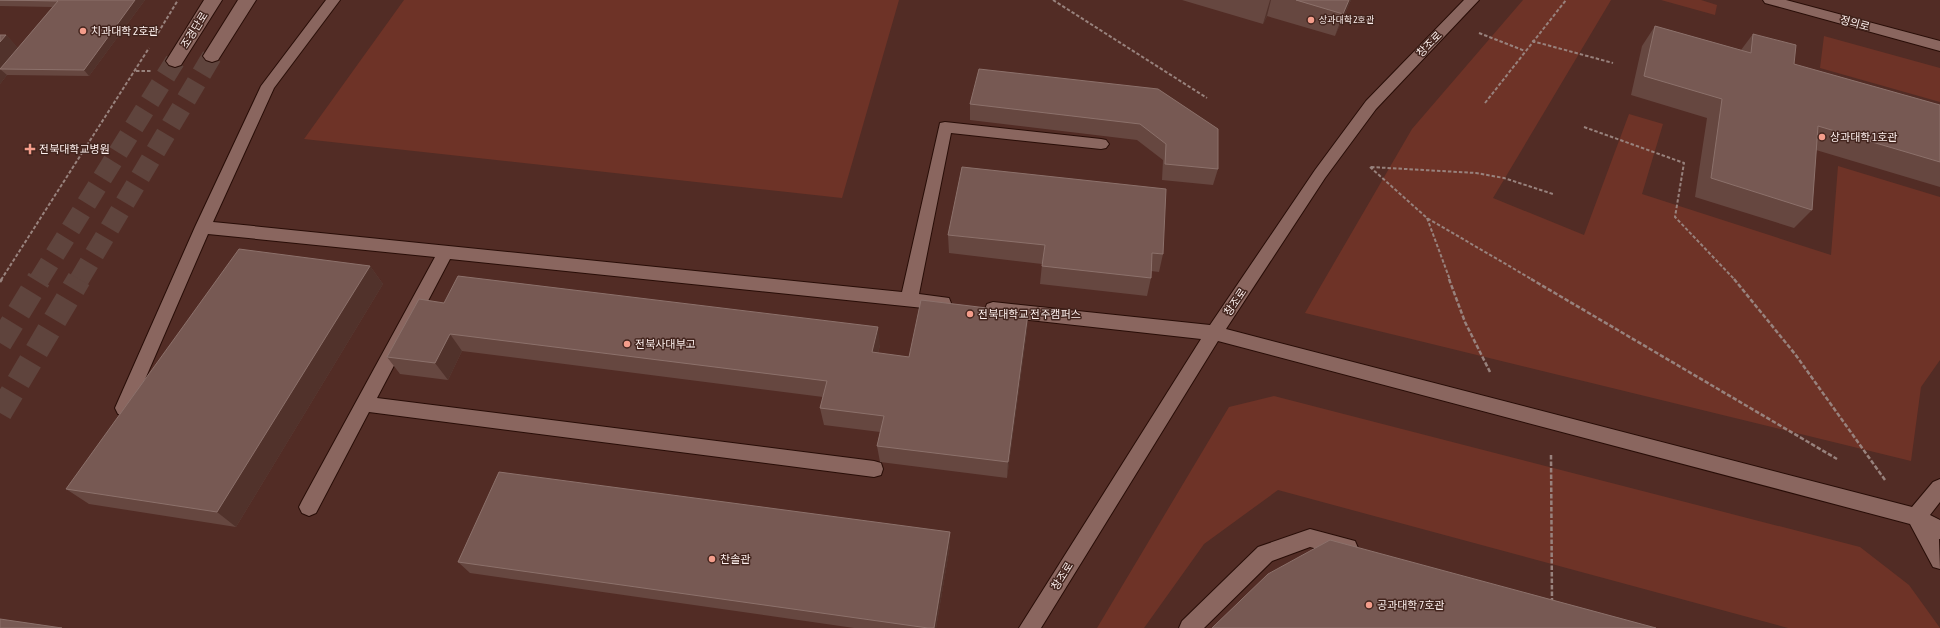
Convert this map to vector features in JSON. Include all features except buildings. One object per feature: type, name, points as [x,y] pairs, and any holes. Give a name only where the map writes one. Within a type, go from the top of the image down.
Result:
[{"type":"street","name":"조경단로","points":[[175,61],[213,0]]},
{"type":"street","points":[[212,56],[246,0]]},
{"type":"lane","points":[[124,408],[203,227],[268,86],[333,0]]},
{"type":"lane","name":"창조로","points":[[1029,628],[1214,333],[1320,174],[1371,105],[1472,0]]},
{"type":"lane","name":"정의로","points":[[1770,0],[1940,46]]},
{"type":"lane","points":[[909,300],[945,127],[1102,144]]},
{"type":"lane","points":[[203,227],[956,305]]},
{"type":"lane","points":[[309,507],[445,253]]},
{"type":"lane","points":[[979,307],[1214,333],[1916,517],[1940,530]]},
{"type":"lane","points":[[365,404],[874,469]]},
{"type":"lane","points":[[1916,517],[1940,488]]},
{"type":"lane","points":[[1916,517],[1940,560]]},
{"type":"lane","points":[[1189,628],[1265,554],[1310,538],[1363,552]]},
{"type":"path","points":[[1053,0],[1207,98]]},
{"type":"path","points":[[1485,103],[1532,41],[1566,0]]},
{"type":"path","points":[[1479,32],[1525,51]]},
{"type":"path","points":[[1532,41],[1613,63]]},
{"type":"path","points":[[0,282],[135,71]]},
{"type":"path","points":[[1584,127],[1684,163],[1675,217],[1744,290],[1790,348],[1881,474]]},
{"type":"path","points":[[1553,194],[1504,178],[1476,173],[1370,168],[1427,218],[1837,459]]},
{"type":"path","points":[[1427,218],[1465,322],[1490,372]]},
{"type":"path","points":[[1551,455],[1552,605]]},
{"type":"shaded area","name":"전북대학교 전주캠퍼스","points":[[0,0],[1940,0],[1940,628],[0,628]]},
{"type":"shaded area","points":[[404,0],[899,0],[842,198],[304,139]]},
{"type":"shaded area","points":[[1523,0],[1611,0],[1493,198],[1584,235],[1629,114],[1663,124],[1642,194],[1831,255],[1838,166],[1940,197],[1940,360],[1921,387],[1911,461],[1305,313],[1412,129]]},
{"type":"shaded area","points":[[1661,0],[1701,0],[1717,5],[1715,15]]},
{"type":"shaded area","points":[[1824,36],[1940,68],[1940,102],[1820,68]]},
{"type":"shaded area","points":[[1274,396],[1860,547],[1909,585],[1940,628],[1788,628],[1278,490],[1204,544],[1144,628],[1097,628],[1229,407]]},
{"type":"tunnel","points":[[79,280],[212,56]]},
{"type":"tunnel","points":[[39,280],[175,61]]},
{"type":"tunnel","points":[[0,343],[39,279]]},
{"type":"tunnel","points":[[0,413],[79,279]]},
{"type":"place","name":"상과대학 2호관","points":[[1311,20]]},
{"type":"place","name":"치과대학 2호관","points":[[83,31]]},
{"type":"place","name":"상과대학 1호관","points":[[1822,137]]},
{"type":"place","name":"전북대학교병원","points":[[30,149]]},
{"type":"place","name":"전북대학교 전주캠퍼스","points":[[970,314]]},
{"type":"place","name":"전북사대부고","points":[[627,344]]},
{"type":"place","name":"찬솔관","points":[[712,559]]},
{"type":"place","name":"공과대학 7호관","points":[[1369,605]]}]
